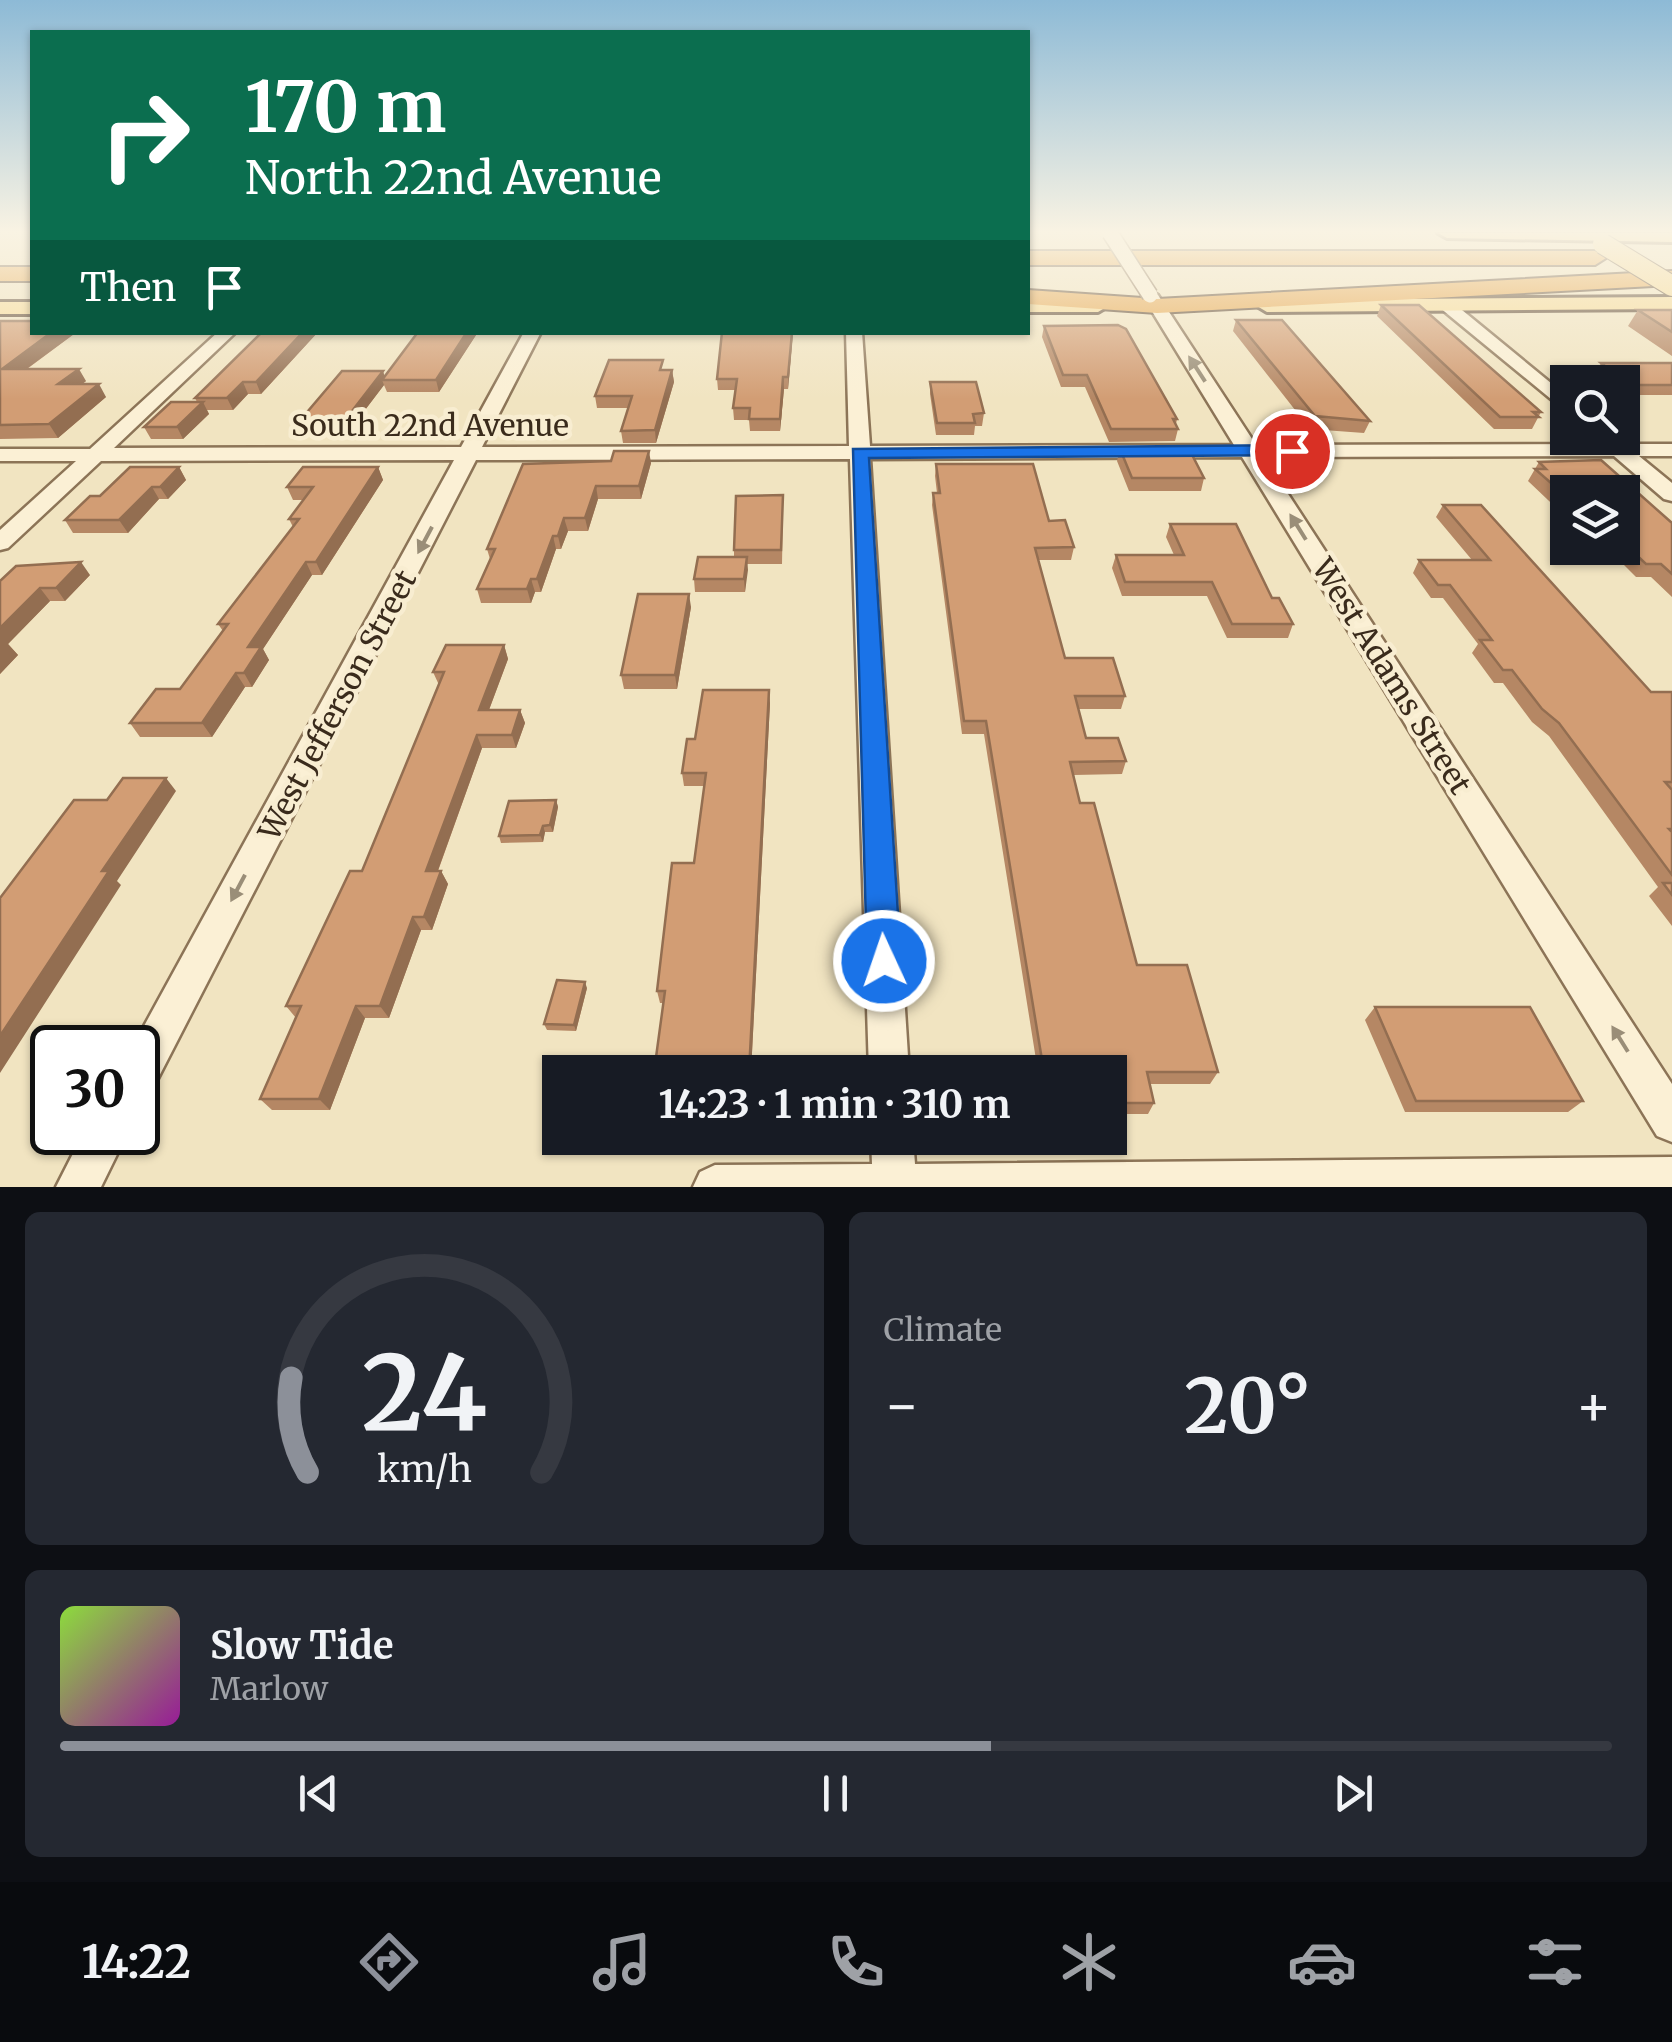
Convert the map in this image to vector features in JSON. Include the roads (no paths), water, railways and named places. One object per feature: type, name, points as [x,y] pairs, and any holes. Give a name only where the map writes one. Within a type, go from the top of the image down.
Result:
[{"type":"highway","points":[[1030,297],[1154,300],[1455,288]]},
{"type":"main road","points":[[1030,306],[1154,300],[1672,303]]},
{"type":"main road","points":[[0,308],[30,308]]},
{"type":"street","name":"West Adams Street","points":[[1146,288],[1672,1121]]},
{"type":"street","points":[[1445,304],[1550,392]]},
{"type":"street","points":[[0,542],[225,335]]},
{"type":"street","name":"West Jefferson Street","points":[[160,1035],[531,335]]},
{"type":"street","points":[[854,335],[888,1055]]},
{"type":"street","name":"South 22nd Avenue","points":[[0,455],[1250,451],[1550,445]]},
{"type":"street","name":"South 22nd Avenue","points":[[1640,447],[1672,450]]},
{"type":"street","points":[[1625,455],[1672,494]]},
{"type":"street","points":[[78,1187],[95,1155]]},
{"type":"street","points":[[893,1155],[895,1186]]},
{"type":"street","points":[[715,1187],[1672,1179]]}]
